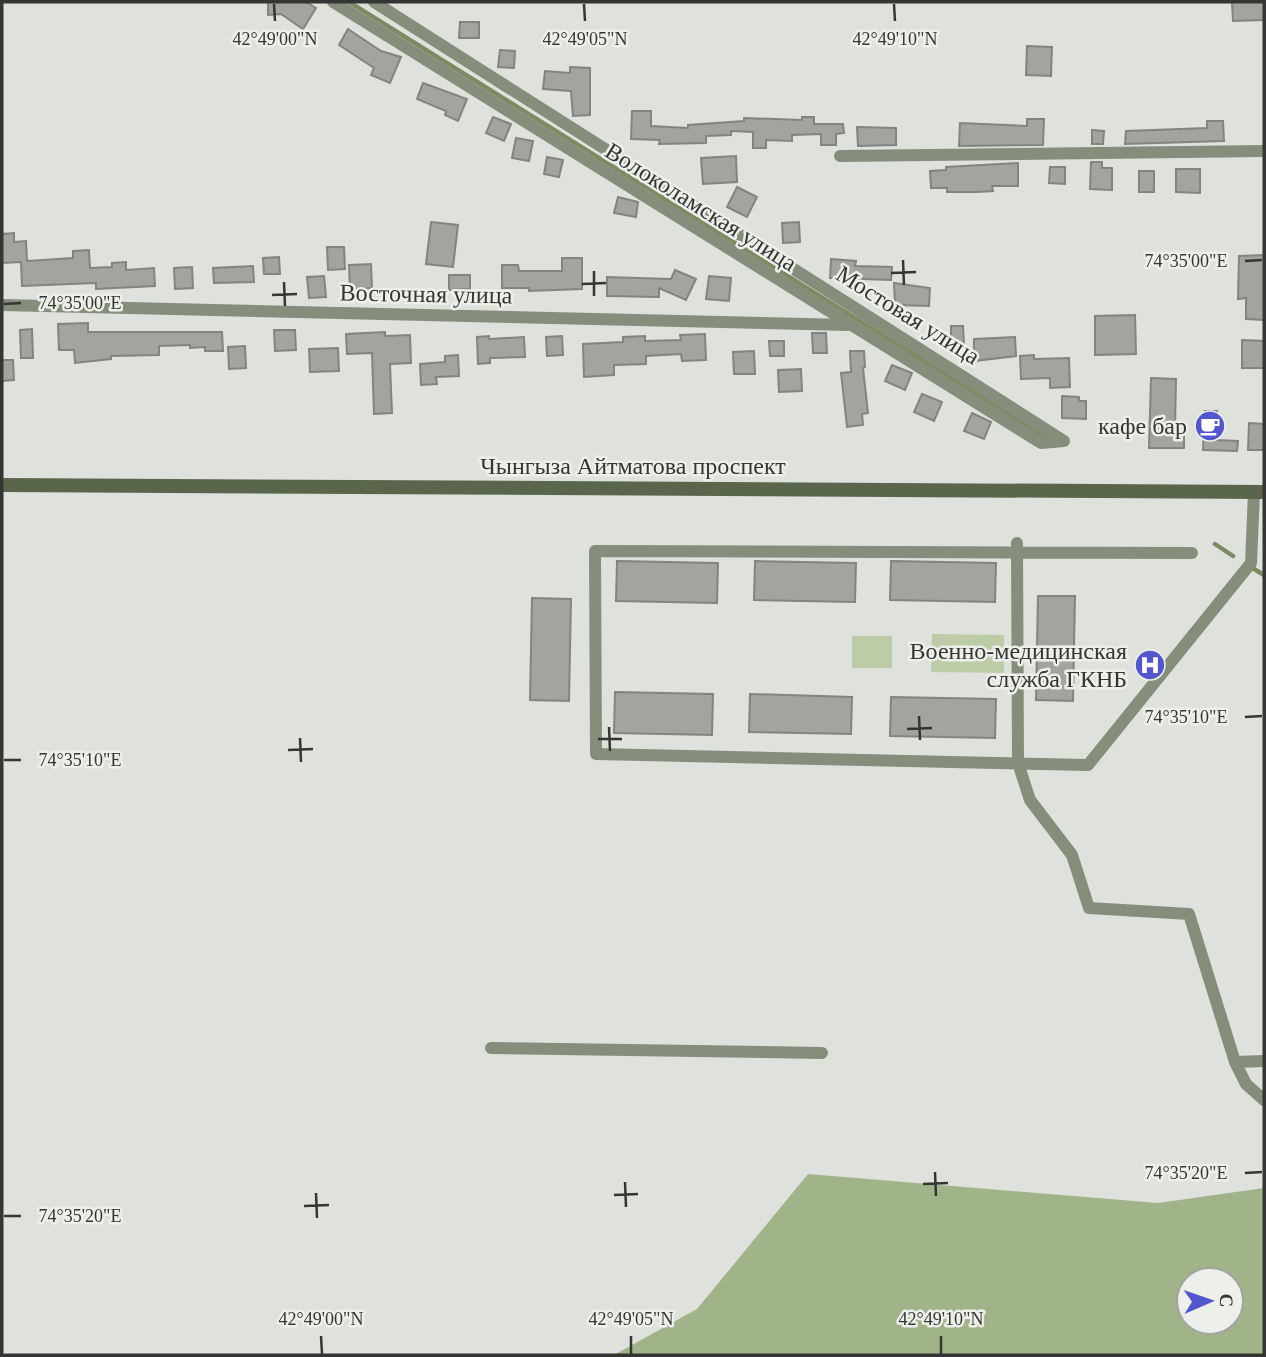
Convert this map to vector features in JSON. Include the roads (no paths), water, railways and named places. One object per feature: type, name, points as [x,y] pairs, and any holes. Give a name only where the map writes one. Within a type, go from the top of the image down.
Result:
[{"type":"main road","name":"Чынгыза Айтматова проспект","points":[[2,485],[1259,492]]},
{"type":"street","name":"Волоколамская улица","points":[[333,2],[849,325],[1041,443],[1048,443]]},
{"type":"street","name":"Мостовая улица","points":[[374,2],[1064,441],[1048,443]]},
{"type":"street","points":[[840,156],[1264,151]]},
{"type":"street","name":"Восточная улица","points":[[2,305],[849,325]]},
{"type":"street","points":[[1192,553],[1017,548],[594,551],[596,754],[1088,765],[1251,563],[1259,492]]},
{"type":"street","points":[[1017,548],[1018,763],[1030,800],[1072,855],[1089,908],[1189,914],[1235,1062],[1246,1084],[1264,1100]]},
{"type":"street","points":[[491,1048],[822,1053]]},
{"type":"street","points":[[1235,1062],[1264,1061]]},
{"type":"waterway","points":[[349,2],[1049,439]]},
{"type":"waterway","points":[[1215,544],[1233,556]]},
{"type":"waterway","points":[[1254,569],[1264,575]]},
{"type":"place","name":"кафе бар","points":[[1210,426]]},
{"type":"place","name":"Военно-медицинская служба ГКНБ","points":[[1150,665]]}]
